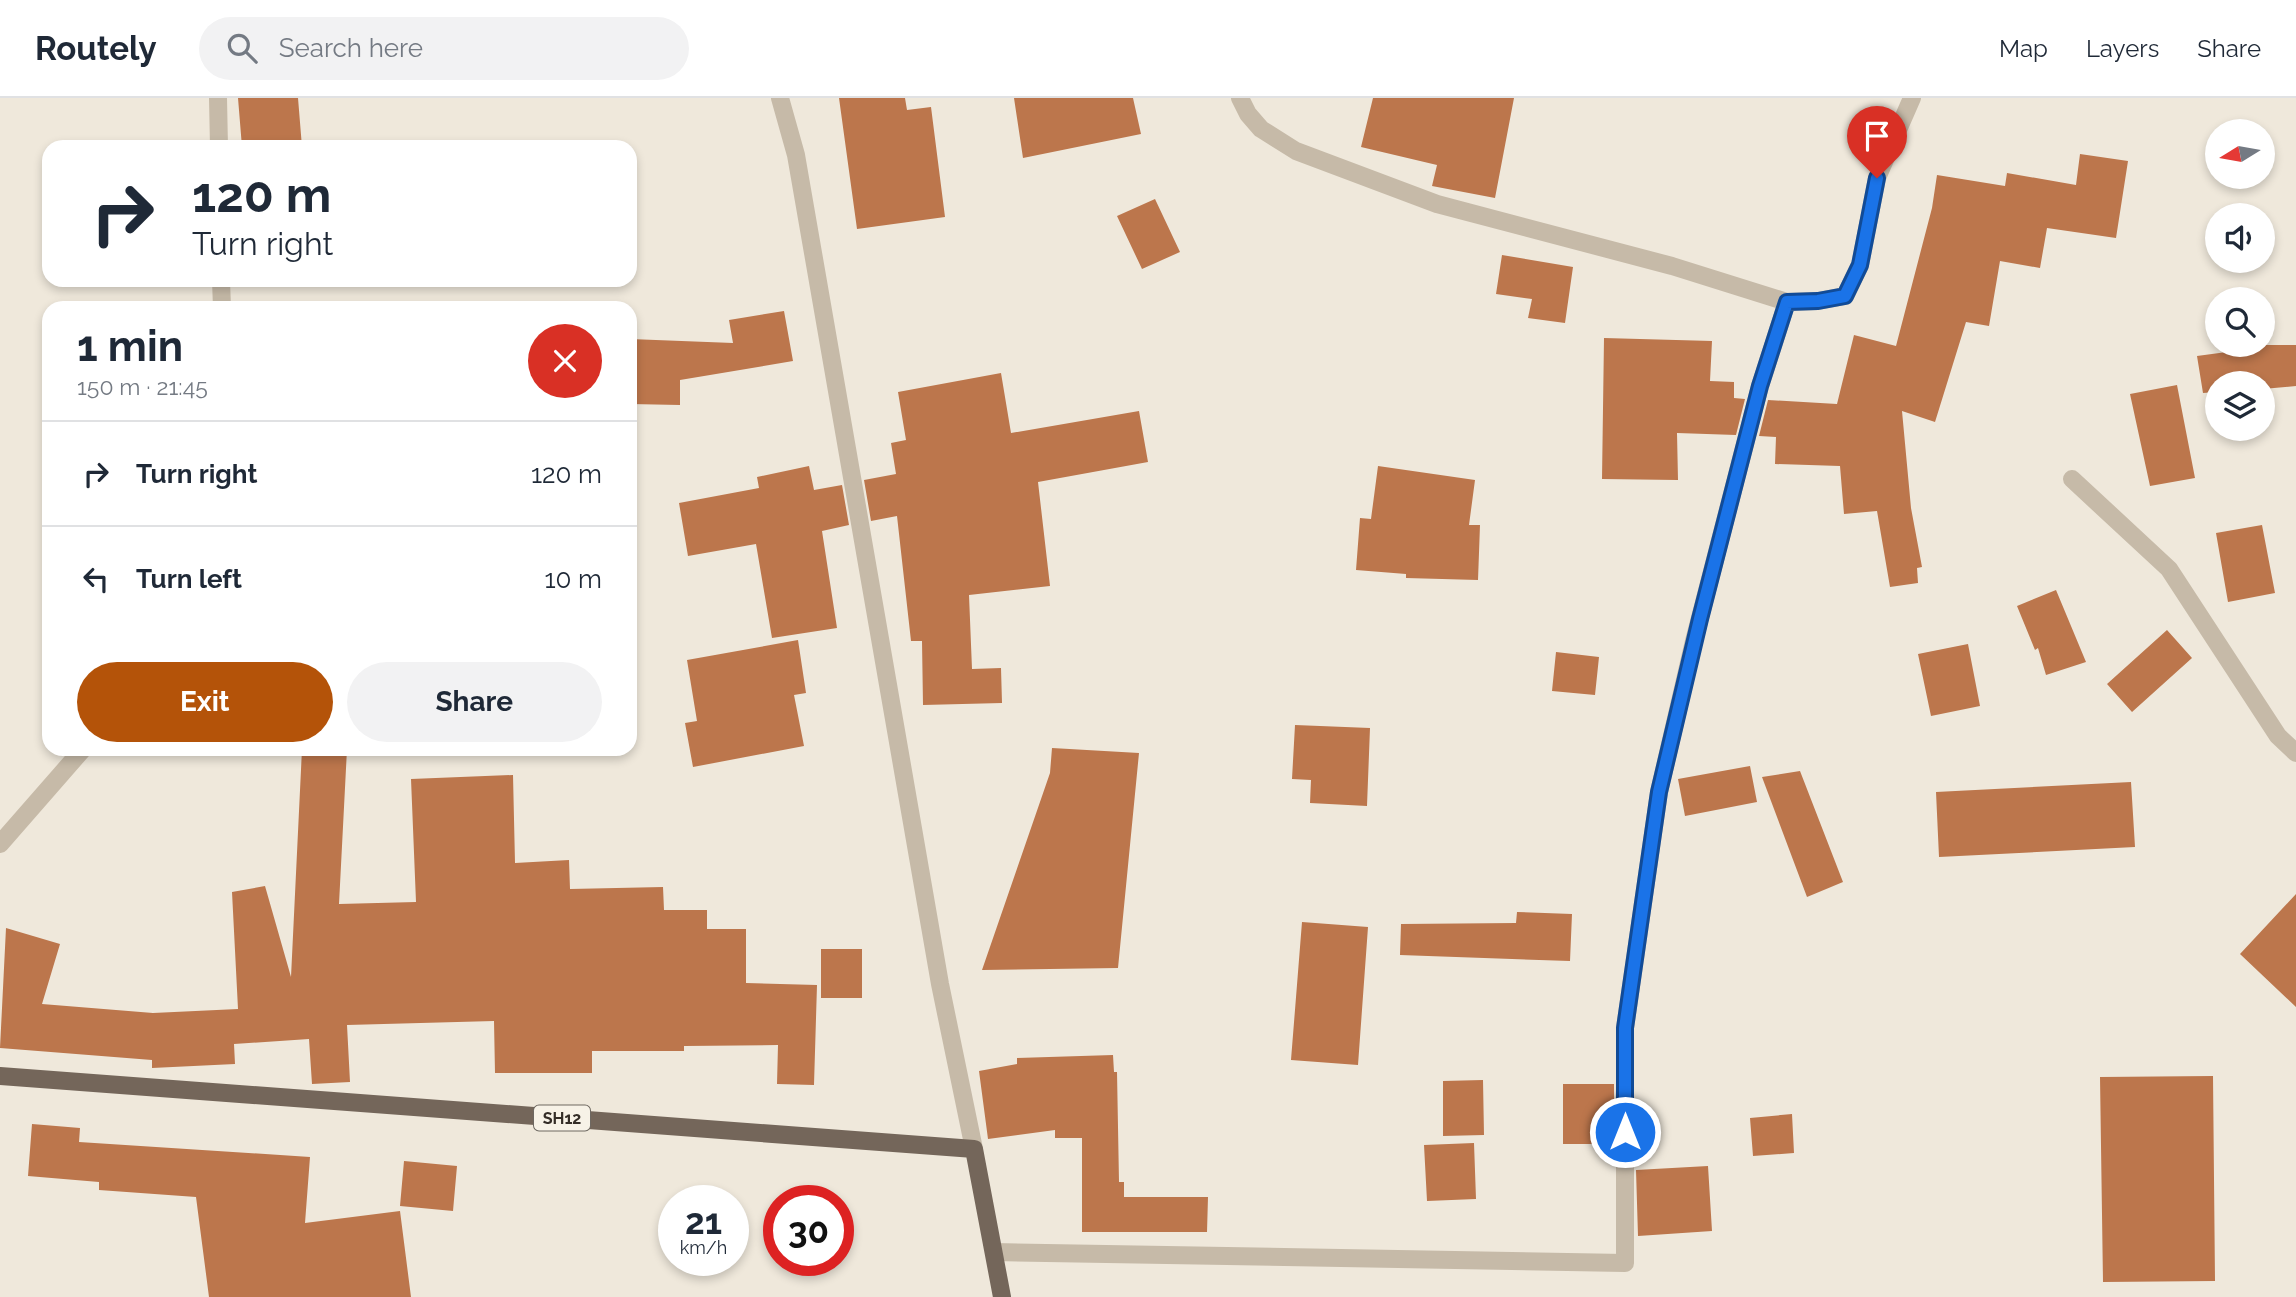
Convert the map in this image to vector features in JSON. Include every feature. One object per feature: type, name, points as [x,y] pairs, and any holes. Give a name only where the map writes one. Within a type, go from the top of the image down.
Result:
[{"type":"main road","name":"SH12","points":[[0,1076],[974,1149]]},
{"type":"main road","points":[[974,1149],[1002,1297]]},
{"type":"street","points":[[218,98],[219,140]]},
{"type":"street","points":[[780,98],[796,155],[937,971],[974,1149]]},
{"type":"street","points":[[1240,98],[1248,114],[1261,129],[1296,151],[1399,190],[1437,204],[1672,266],[1787,302],[1818,301],[1845,296],[1860,265],[1877,178],[1906,104],[1912,98]]},
{"type":"street","points":[[994,1252],[1625,1263],[1625,1028],[1659,792],[1697,629],[1760,386],[1787,302]]},
{"type":"street","points":[[2072,479],[2169,569],[2278,736],[2296,753]]},
{"type":"street","points":[[0,844],[77,756]]},
{"type":"building","points":[[238,98],[298,98],[301,140],[241,140]]},
{"type":"building","points":[[839,98],[905,98],[907,110],[931,107],[945,217],[857,229]]},
{"type":"building","points":[[1014,98],[1133,98],[1141,134],[1023,158]]},
{"type":"building","points":[[1373,98],[1514,98],[1495,198],[1432,186],[1437,165],[1361,147]]},
{"type":"building","points":[[2080,154],[2128,161],[2116,238],[2047,228],[2040,268],[2000,261],[1989,326],[1966,322],[1935,422],[1902,411],[1911,508],[1922,567],[1917,568],[1918,583],[1890,587],[1877,511],[1844,514],[1840,466],[1775,464],[1776,437],[1759,436],[1768,400],[1837,404],[1854,335],[1896,346],[1932,208],[1937,175],[2005,186],[2007,173],[2076,185]]},
{"type":"building","points":[[1155,199],[1180,252],[1142,269],[1117,216]]},
{"type":"building","points":[[1502,255],[1573,267],[1565,323],[1528,318],[1532,299],[1496,294]]},
{"type":"building","points":[[784,311],[793,361],[680,380],[680,405],[637,404],[637,339],[733,343],[729,320]]},
{"type":"building","points":[[1604,338],[1712,341],[1710,381],[1734,382],[1734,398],[1745,399],[1736,435],[1677,433],[1678,480],[1602,479]]},
{"type":"building","points":[[2275,345],[2296,345],[2296,386],[2275,388],[2275,371],[2205,371],[2203,393],[2197,356],[2275,357]]},
{"type":"building","points":[[1001,373],[1011,433],[1139,411],[1148,462],[1038,482],[1050,586],[969,595],[972,669],[1001,668],[1002,703],[923,705],[922,641],[911,641],[897,516],[871,521],[864,480],[896,474],[891,443],[906,440],[898,392]]},
{"type":"building","points":[[2177,385],[2195,478],[2150,486],[2130,394]]},
{"type":"building","points":[[809,466],[814,490],[842,485],[849,525],[822,531],[837,628],[772,638],[756,544],[688,556],[679,503],[759,488],[757,477]]},
{"type":"building","points":[[1378,466],[1475,480],[1469,525],[1480,525],[1478,580],[1406,578],[1406,574],[1356,570],[1360,518],[1371,519]]},
{"type":"building","points":[[2262,525],[2275,593],[2228,602],[2216,533]]},
{"type":"building","points":[[2056,590],[2086,662],[2046,675],[2038,648],[2035,650],[2017,606]]},
{"type":"building","points":[[2167,630],[2192,658],[2132,712],[2107,684]]},
{"type":"building","points":[[798,640],[806,693],[794,695],[804,746],[693,767],[685,723],[697,721],[687,660]]},
{"type":"building","points":[[1968,644],[1980,706],[1931,716],[1918,654]]},
{"type":"building","points":[[1556,652],[1599,657],[1595,695],[1552,691]]},
{"type":"building","points":[[1295,725],[1370,728],[1367,806],[1310,803],[1311,780],[1292,779]]},
{"type":"building","points":[[1052,748],[1139,753],[1118,968],[982,970],[1050,773]]},
{"type":"building","points":[[302,756],[347,756],[339,904],[416,902],[411,779],[513,775],[515,863],[569,860],[570,889],[663,887],[664,910],[707,910],[707,929],[746,929],[746,983],[817,985],[814,1085],[777,1084],[778,1045],[684,1046],[684,1051],[592,1051],[592,1073],[495,1073],[494,1021],[347,1025],[350,1082],[312,1084],[309,1039],[234,1044],[235,1064],[152,1068],[152,1060],[0,1048],[6,928],[60,944],[42,1004],[153,1013],[238,1009],[232,892],[265,886],[291,977]]},
{"type":"building","points":[[1750,766],[1757,802],[1685,816],[1678,779]]},
{"type":"building","points":[[1800,771],[1843,882],[1807,897],[1762,777]]},
{"type":"building","points":[[2131,782],[2135,847],[1939,857],[1936,792]]},
{"type":"building","points":[[2296,894],[2296,1007],[2240,954]]},
{"type":"building","points":[[1517,912],[1572,914],[1570,961],[1400,955],[1401,924],[1516,923]]},
{"type":"building","points":[[1302,922],[1368,927],[1358,1065],[1291,1060]]},
{"type":"building","points":[[821,949],[862,949],[862,998],[821,998]]},
{"type":"building","points":[[1113,1055],[1114,1072],[1117,1072],[1119,1182],[1124,1182],[1124,1197],[1208,1197],[1207,1232],[1082,1232],[1082,1138],[1055,1138],[1055,1130],[988,1139],[979,1071],[1017,1064],[1017,1058]]},
{"type":"building","points":[[2213,1076],[2215,1281],[2103,1282],[2100,1077]]},
{"type":"building","points":[[1483,1080],[1484,1135],[1443,1136],[1443,1081]]},
{"type":"building","points":[[1563,1084],[1614,1084],[1614,1144],[1563,1144]]},
{"type":"building","points":[[1792,1114],[1794,1153],[1753,1156],[1750,1118]]},
{"type":"building","points":[[32,1124],[80,1128],[79,1142],[310,1157],[305,1223],[400,1211],[411,1297],[209,1297],[196,1197],[99,1190],[99,1182],[28,1176]]},
{"type":"building","points":[[1474,1143],[1476,1199],[1427,1201],[1424,1145]]},
{"type":"building","points":[[404,1161],[457,1166],[453,1211],[400,1206]]},
{"type":"building","points":[[1708,1166],[1712,1231],[1638,1236],[1636,1170]]},
{"type":"route","points":[[1625,1132],[1625,1028],[1659,792],[1694,641],[1760,386],[1787,302],[1818,301],[1845,296],[1860,265],[1877,178]]}]
